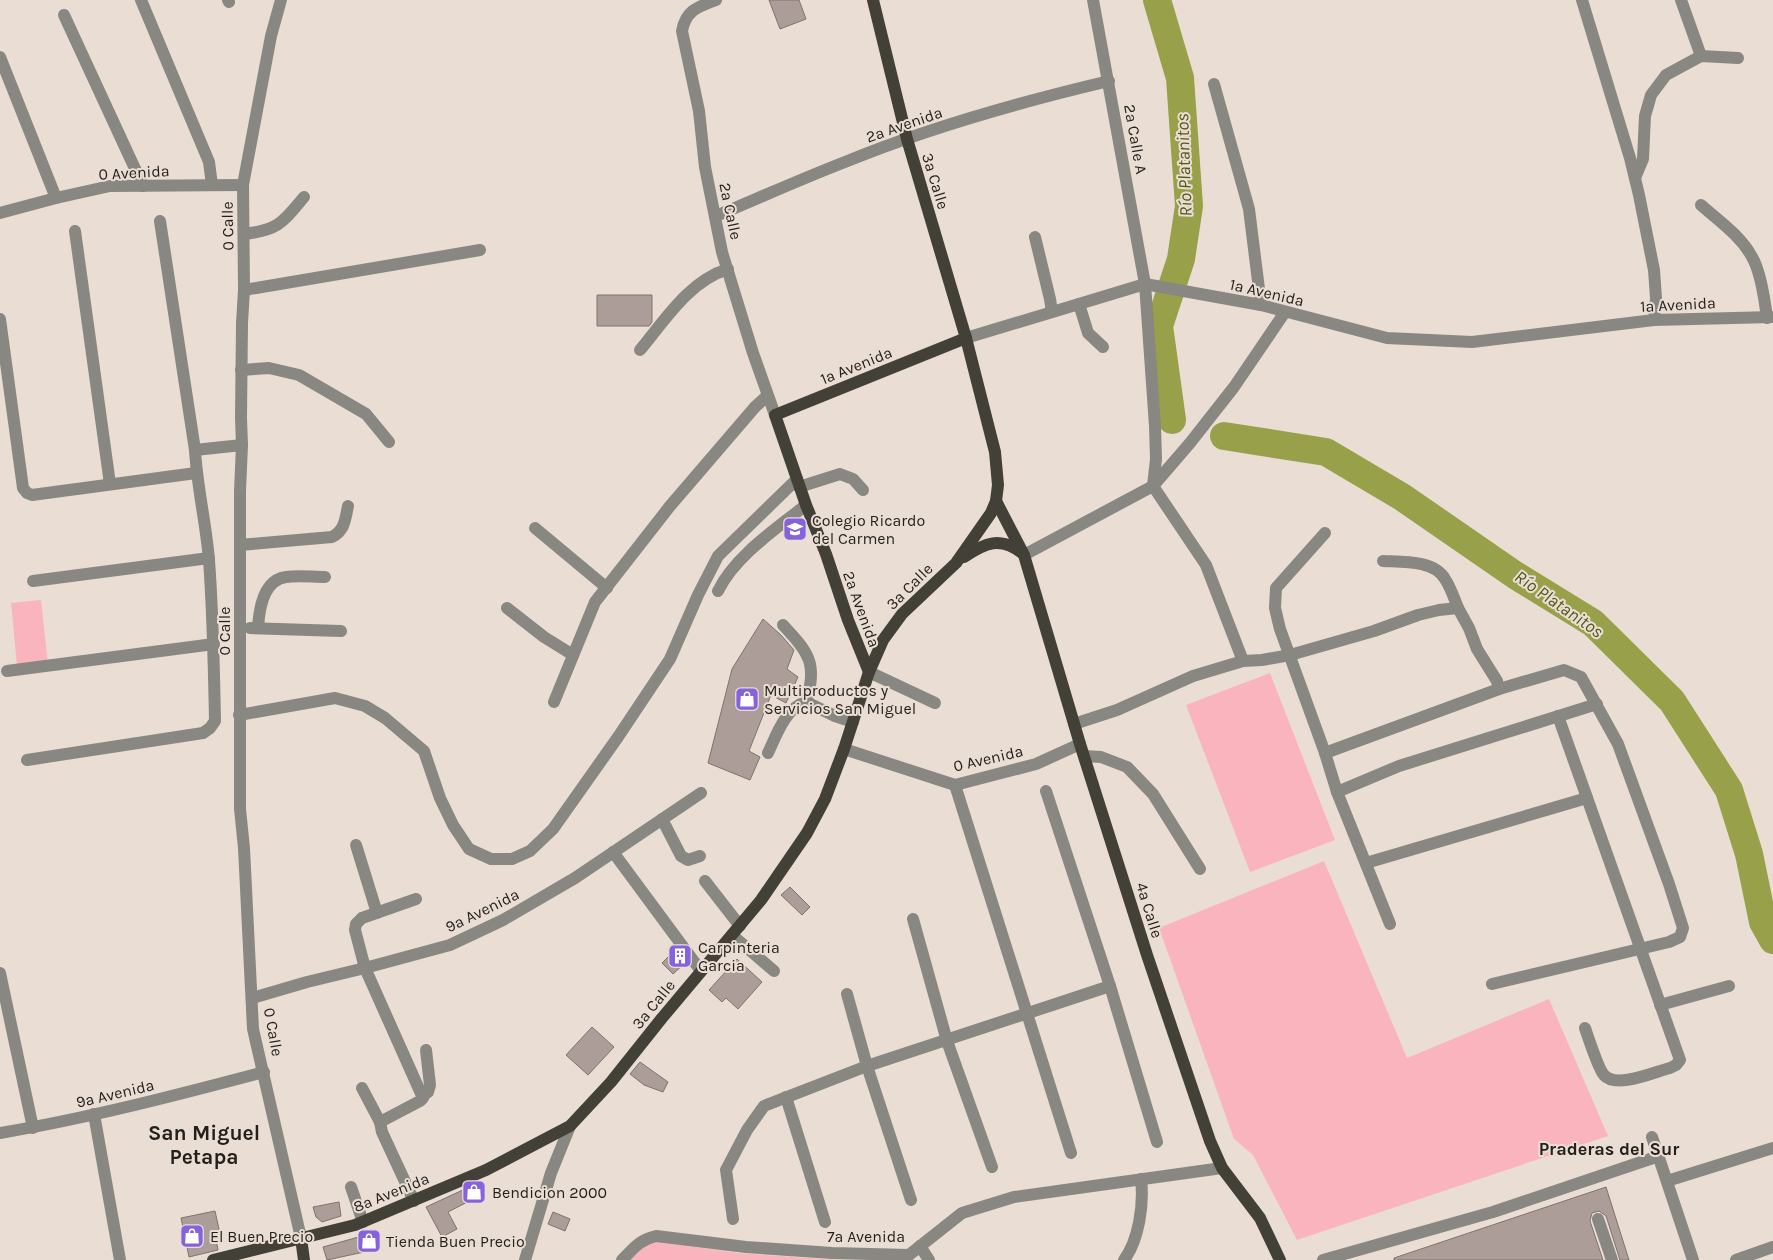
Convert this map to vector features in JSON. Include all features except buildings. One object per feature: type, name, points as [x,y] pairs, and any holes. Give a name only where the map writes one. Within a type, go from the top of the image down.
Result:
[{"type":"main road","name":"3a Calle","points":[[570,1126],[611,1082],[761,900],[806,833],[825,799],[844,749],[869,672],[876,654],[891,627],[913,603],[956,563],[987,520],[996,501],[998,477],[995,452],[966,338],[907,139],[872,0]]},
{"type":"main road","name":"1a Avenida","points":[[775,415],[966,338]]},
{"type":"main road","name":"2a Avenida","points":[[775,415],[848,620],[869,672]]},
{"type":"main road","name":"4a Calle","points":[[996,501],[1024,555],[1074,724],[1147,955],[1210,1141],[1222,1168],[1254,1209],[1280,1260]]},
{"type":"main road","points":[[956,563],[986,545],[999,543],[1013,546],[1024,555]]},
{"type":"main road","name":"8a Avenida","points":[[213,1260],[363,1222],[486,1170],[570,1126]]},
{"type":"main road","name":"0 Calle","points":[[301,1238],[304,1260]]},
{"type":"street","points":[[141,0],[209,162],[212,185]]},
{"type":"street","name":"0 Calle","points":[[281,0],[271,36],[243,185],[244,290],[240,418],[242,445],[240,491],[240,809],[244,848],[253,1029],[301,1238]]},
{"type":"street","name":"2a Calle","points":[[716,0],[692,11],[684,20],[682,30],[699,111],[705,167],[722,252],[767,396],[775,415]]},
{"type":"street","name":"2a Calle A","points":[[1093,0],[1148,284],[1156,459],[1153,486]]},
{"type":"street","points":[[1582,0],[1635,178],[1654,270],[1656,298],[1654,320]]},
{"type":"street","points":[[1681,0],[1701,56]]},
{"type":"street","points":[[64,15],[143,186]]},
{"type":"street","points":[[1635,178],[1643,159],[1645,116],[1651,95],[1666,75],[1701,56],[1738,58]]},
{"type":"street","points":[[0,57],[56,198]]},
{"type":"street","name":"2a Avenida","points":[[716,216],[844,162],[907,139],[1054,94],[1109,81]]},
{"type":"street","points":[[1214,84],[1249,209],[1260,305]]},
{"type":"street","name":"0 Avenida","points":[[0,213],[110,186],[243,185]]},
{"type":"street","points":[[244,234],[262,232],[281,224],[304,197]]},
{"type":"street","points":[[1701,205],[1736,236],[1753,258],[1770,317]]},
{"type":"street","points":[[27,760],[203,733],[215,721],[214,644],[209,558],[196,473],[195,450],[160,221]]},
{"type":"street","points":[[75,231],[110,484]]},
{"type":"street","points":[[1035,237],[1052,312]]},
{"type":"street","points":[[244,290],[480,250]]},
{"type":"street","points":[[640,350],[688,292],[717,272],[728,269]]},
{"type":"street","name":"1a Avenida","points":[[966,338],[1148,284],[1260,305],[1387,338],[1472,342],[1654,320],[1770,317]]},
{"type":"street","points":[[1079,304],[1088,333],[1103,347]]},
{"type":"street","points":[[1024,555],[1153,486],[1234,387],[1285,312]]},
{"type":"street","points":[[0,319],[23,488],[27,493],[32,495],[196,473]]},
{"type":"street","points":[[241,370],[269,368],[299,375],[366,414],[389,442]]},
{"type":"street","points":[[554,702],[595,602],[670,506],[767,396]]},
{"type":"street","points":[[195,450],[242,445]]},
{"type":"street","points":[[239,715],[335,698],[365,706],[385,718],[424,751],[440,798],[453,825],[469,849],[490,860],[512,858],[530,851],[553,829],[618,738],[670,659],[718,556],[798,483],[840,474],[853,480],[863,490]]},
{"type":"street","points":[[1153,486],[1206,565],[1243,661]]},
{"type":"street","points":[[718,591],[725,576],[764,538],[806,505]]},
{"type":"street","points":[[240,545],[332,537],[344,527],[348,506]]},
{"type":"street","points":[[535,528],[606,588]]},
{"type":"street","points":[[1325,533],[1276,588],[1275,608],[1337,792],[1390,924]]},
{"type":"street","points":[[33,581],[209,558]]},
{"type":"street","points":[[1383,561],[1432,568],[1444,577],[1469,628],[1476,649],[1497,681],[1499,689]]},
{"type":"street","points":[[258,628],[259,610],[269,585],[284,577],[325,577]]},
{"type":"street","points":[[507,608],[544,637],[573,655]]},
{"type":"street","points":[[1074,724],[1117,710],[1193,676],[1243,661],[1290,655],[1374,631],[1418,615],[1458,608]]},
{"type":"street","points":[[768,754],[783,722],[795,708],[806,702],[812,680],[810,665],[803,647],[784,625]]},
{"type":"street","points":[[240,627],[341,631]]},
{"type":"street","points":[[7,671],[214,644]]},
{"type":"street","points":[[1325,753],[1499,689],[1564,670],[1581,677],[1618,744],[1683,928],[1680,937],[1669,942],[1492,984]]},
{"type":"street","points":[[869,672],[935,702]]},
{"type":"street","points":[[806,702],[835,716],[853,722]]},
{"type":"street","points":[[1337,792],[1399,766],[1597,704]]},
{"type":"street","points":[[1558,716],[1680,1060],[1670,1068],[1621,1082],[1612,1081],[1603,1075],[1585,1028]]},
{"type":"street","name":"0 Avenida","points":[[844,749],[955,785],[1082,750]]},
{"type":"street","points":[[1082,750],[1127,767],[1153,794],[1200,869]]},
{"type":"street","points":[[955,785],[1071,1153]]},
{"type":"street","points":[[1046,791],[1110,986],[1157,1142]]},
{"type":"street","name":"9a Avenida","points":[[252,998],[450,945],[494,924],[574,878],[701,793]]},
{"type":"street","points":[[1366,863],[1587,798]]},
{"type":"street","points":[[662,819],[681,856],[688,860],[700,856]]},
{"type":"street","points":[[356,845],[377,912]]},
{"type":"street","points":[[613,852],[701,971]]},
{"type":"street","points":[[705,881],[736,930],[774,972]]},
{"type":"street","points":[[416,899],[362,918],[356,924],[355,930],[365,968],[422,1096]]},
{"type":"street","points":[[913,919],[947,1041],[992,1168]]},
{"type":"street","points":[[0,973],[33,1128]]},
{"type":"street","points":[[733,1219],[726,1170],[746,1130],[764,1106],[867,1066],[1110,986]]},
{"type":"street","points":[[1660,1006],[1728,986]]},
{"type":"street","points":[[847,994],[867,1066],[911,1200]]},
{"type":"street","points":[[380,1122],[420,1101],[422,1096],[428,1092],[430,1085],[426,1050]]},
{"type":"street","name":"9a Avenida","points":[[0,1133],[33,1128],[161,1099],[264,1072]]},
{"type":"street","points":[[362,1088],[380,1122],[382,1132],[414,1201]]},
{"type":"street","points":[[786,1097],[825,1222]]},
{"type":"street","points":[[94,1114],[120,1260]]},
{"type":"street","points":[[525,1260],[551,1173],[570,1126]]},
{"type":"street","points":[[1652,1136],[1692,1260]]},
{"type":"street","points":[[1667,1181],[1773,1148]]},
{"type":"street","points":[[1323,1260],[1493,1212],[1659,1156]]},
{"type":"street","name":"7a Avenida","points":[[622,1260],[644,1239],[656,1236],[746,1247],[908,1257],[962,1213],[1014,1197],[1222,1168]]},
{"type":"street","points":[[1124,1260],[1131,1251],[1136,1239],[1143,1192],[1141,1179]]},
{"type":"street","points":[[351,1187],[363,1222]]},
{"type":"street","points":[[1598,1218],[1612,1260]]},
{"type":"street","points":[[920,1246],[929,1260]]},
{"type":"street","points":[[1736,1260],[1773,1247]]},
{"type":"shaded area","points":[[41,600],[48,664],[17,667],[11,603]]},
{"type":"shaded area","points":[[1270,673],[1335,840],[1250,872],[1186,705]]},
{"type":"shaded area","points":[[1324,861],[1407,1058],[1549,999],[1608,1136],[1297,1240],[1253,1155],[1234,1139],[1159,928]]},
{"type":"shaded area","points":[[650,1241],[739,1253],[838,1260],[630,1260]]},
{"type":"waterway","name":"Río Platanitos","points":[[1157,0],[1180,78],[1189,206],[1181,259],[1159,326],[1172,420]]},
{"type":"waterway","name":"Río Platanitos","points":[[1224,436],[1326,452],[1402,497],[1515,575],[1593,623],[1672,701],[1729,790],[1749,854],[1763,922],[1773,940]]},
{"type":"place","name":"Colegio Ricardo del Carmen","points":[[795,529]]},
{"type":"place","name":"Multiproductos y Servicios San Miguel","points":[[747,699]]},
{"type":"place","name":"Carpinteria Garcia","points":[[680,956]]},
{"type":"place","name":"Bendicion 2000","points":[[474,1192]]},
{"type":"place","name":"El Buen Precio","points":[[192,1236]]},
{"type":"place","name":"Tienda Buen Precio","points":[[369,1241]]},
{"type":"district","name":"San Miguel Petapa","points":[[204,1145]]},
{"type":"district","name":"Praderas del Sur","points":[[1609,1149]]}]
